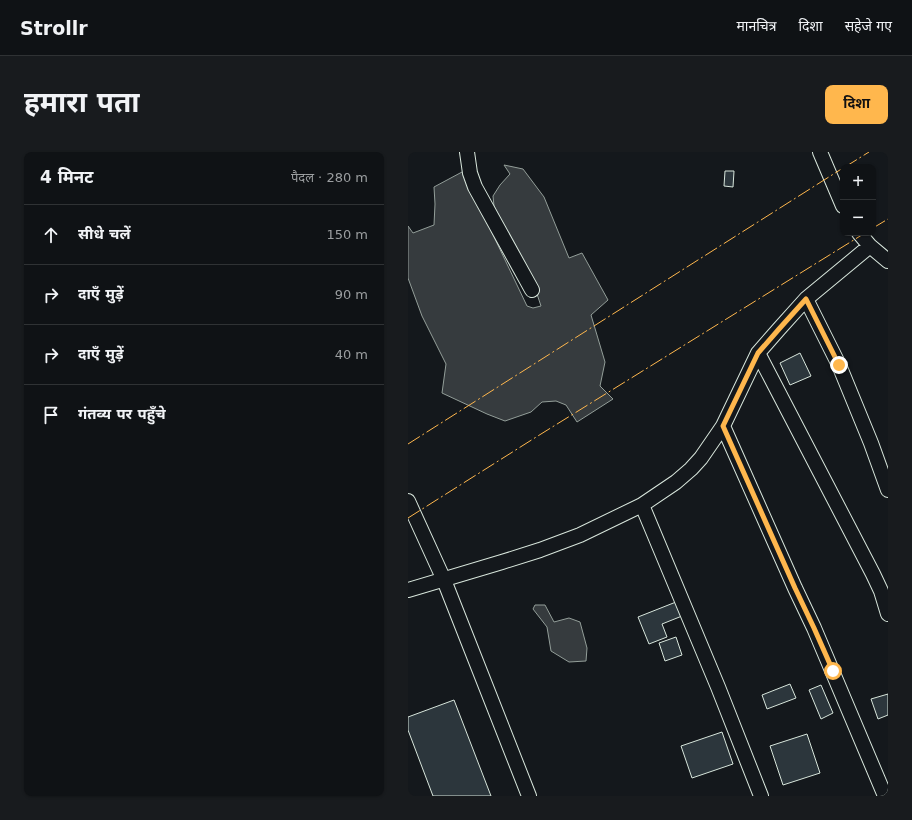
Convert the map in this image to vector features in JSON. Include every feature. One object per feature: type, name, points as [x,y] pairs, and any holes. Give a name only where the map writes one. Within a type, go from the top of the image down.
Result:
[{"type":"street","points":[[468,152],[470,173],[475,187],[532,290]]},
{"type":"street","points":[[820,152],[840,200]]},
{"type":"street","points":[[862,236],[870,246],[888,260]]},
{"type":"street","points":[[408,590],[540,550],[574,537],[642,505],[676,482],[691,470],[723,426],[758,353],[806,299],[870,246]]},
{"type":"street","points":[[806,299],[839,365],[871,443],[888,490]]},
{"type":"street","points":[[758,353],[881,591],[888,614]]},
{"type":"street","points":[[723,426],[814,628],[885,796]]},
{"type":"street","points":[[408,501],[444,580],[529,796]]},
{"type":"street","points":[[642,505],[718,687],[761,796]]},
{"type":"shaded area","points":[[504,165],[523,169],[544,197],[569,258],[582,253],[608,300],[591,315],[605,362],[600,386],[613,399],[577,422],[566,405],[556,401],[542,402],[531,412],[505,421],[442,393],[446,364],[422,316],[408,278],[408,226],[413,233],[434,225],[434,187],[462,172],[470,192],[485,218],[527,306],[533,308],[541,306],[537,294],[494,206],[493,196],[510,174]]},
{"type":"shaded area","points":[[535,605],[545,605],[554,622],[569,618],[580,622],[587,648],[586,661],[569,662],[551,651],[547,627],[533,609]]},
{"type":"building","points":[[725,171],[734,171],[733,187],[724,186]]},
{"type":"building","points":[[800,353],[811,376],[790,385],[780,363]]},
{"type":"building","points":[[676,602],[682,616],[662,624],[667,637],[649,644],[638,617]]},
{"type":"building","points":[[676,637],[682,655],[665,661],[659,643]]},
{"type":"building","points":[[790,684],[796,698],[767,709],[762,695]]},
{"type":"building","points":[[821,685],[833,713],[821,719],[809,690]]},
{"type":"building","points":[[888,694],[888,715],[878,719],[871,699]]},
{"type":"building","points":[[454,700],[491,796],[433,796],[408,730],[408,717]]},
{"type":"building","points":[[722,732],[733,764],[692,778],[681,746]]},
{"type":"building","points":[[807,734],[820,773],[783,785],[770,746]]},
{"type":"power","points":[[850,164],[869,152]]},
{"type":"power","points":[[408,444],[840,170]]},
{"type":"power","points":[[876,226],[888,219]]},
{"type":"power","points":[[408,518],[860,236]]},
{"type":"route","points":[[833,671],[723,426],[758,353],[806,299],[839,365]]}]
